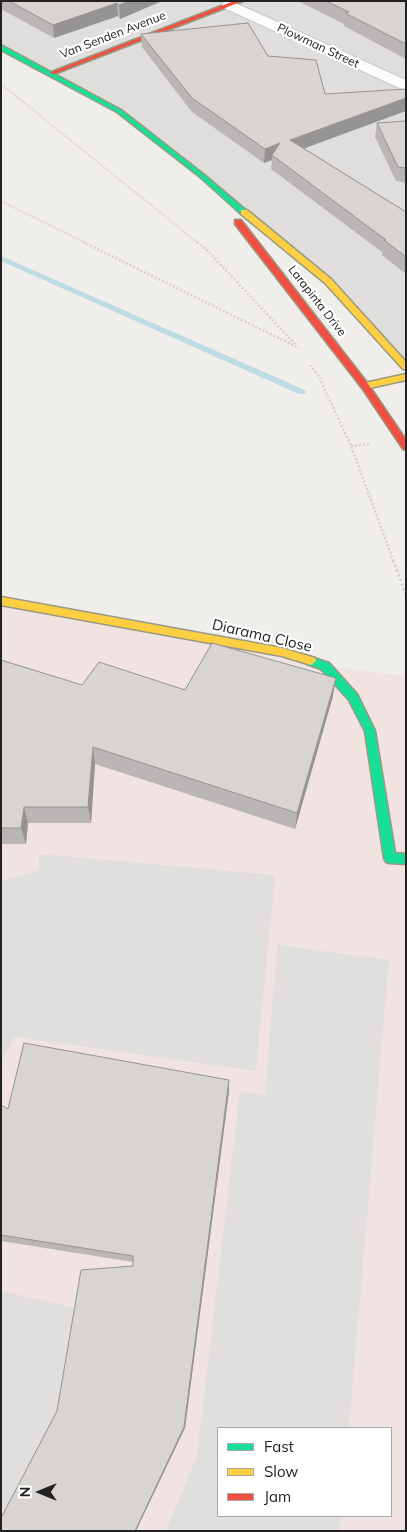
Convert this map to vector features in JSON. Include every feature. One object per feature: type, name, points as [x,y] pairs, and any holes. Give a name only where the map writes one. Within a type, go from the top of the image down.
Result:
[{"type":"main road","name":"Van Senden Avenue","points":[[52,72],[234,3]]},
{"type":"main road","name":"Larapinta Drive","points":[[1,47],[52,72],[119,111],[201,175],[328,281],[406,367]]},
{"type":"main road","name":"Larapinta Drive","points":[[201,175],[365,386],[406,447]]},
{"type":"main road","points":[[365,386],[406,377]]},
{"type":"main road","name":"Diarama Close","points":[[1,601],[282,652],[325,666],[353,697],[370,731],[390,858],[406,859]]},
{"type":"street","name":"Plowman Street","points":[[234,3],[405,85]]},
{"type":"path","points":[[1,84],[206,249],[304,355]]},
{"type":"path","points":[[1,202],[299,348]]},
{"type":"path","points":[[309,362],[319,377],[351,446],[406,595]]},
{"type":"shaded area","points":[[1,1],[406,1],[406,367],[328,281],[119,111],[1,47]]},
{"type":"shaded area","points":[[1,601],[325,666],[406,676],[406,1531],[1,1531]]},
{"type":"shaded area","points":[[39,854],[275,875],[256,1071],[14,1037],[4,1058],[1,1057],[1,881],[39,870]]},
{"type":"shaded area","points":[[277,945],[389,960],[349,1427],[217,1427],[217,1517],[341,1517],[340,1531],[166,1531],[197,1456],[240,1091],[265,1095]]},
{"type":"shaded area","points":[[1,1291],[80,1309],[62,1412],[1,1530]]},
{"type":"building","points":[[9,1],[129,1],[119,5],[117,3],[53,25]]},
{"type":"building","points":[[326,1],[406,1],[406,44],[345,13],[349,12]]},
{"type":"building","points":[[248,23],[268,56],[316,60],[325,94],[406,89],[406,98],[290,140],[406,212],[406,257],[272,155],[280,143],[265,149],[192,98],[141,34]]},
{"type":"building","points":[[406,121],[406,168],[398,167],[377,123]]},
{"type":"building","points":[[212,643],[336,678],[297,813],[93,747],[88,807],[24,807],[21,828],[1,828],[1,660],[82,685],[99,662],[185,690]]},
{"type":"building","points":[[24,1043],[229,1080],[184,1427],[135,1531],[1,1531],[1,1518],[57,1411],[81,1270],[133,1266],[133,1256],[1,1235],[1,1105],[8,1109]]},
{"type":"waterway","points":[[1,258],[302,392]]},
{"type":"traffic: fast","points":[[1,47],[119,111],[201,175],[244,212]]},
{"type":"traffic: fast","points":[[311,661],[325,666],[353,697],[370,731],[390,858],[406,859]]},
{"type":"traffic: slow","points":[[244,212],[328,281],[406,367]]},
{"type":"traffic: slow","points":[[365,386],[406,377]]},
{"type":"traffic: slow","points":[[1,601],[282,652],[311,661]]},
{"type":"traffic: jam","points":[[52,73],[240,1]]},
{"type":"traffic: jam","points":[[238,222],[365,386],[406,447]]}]
